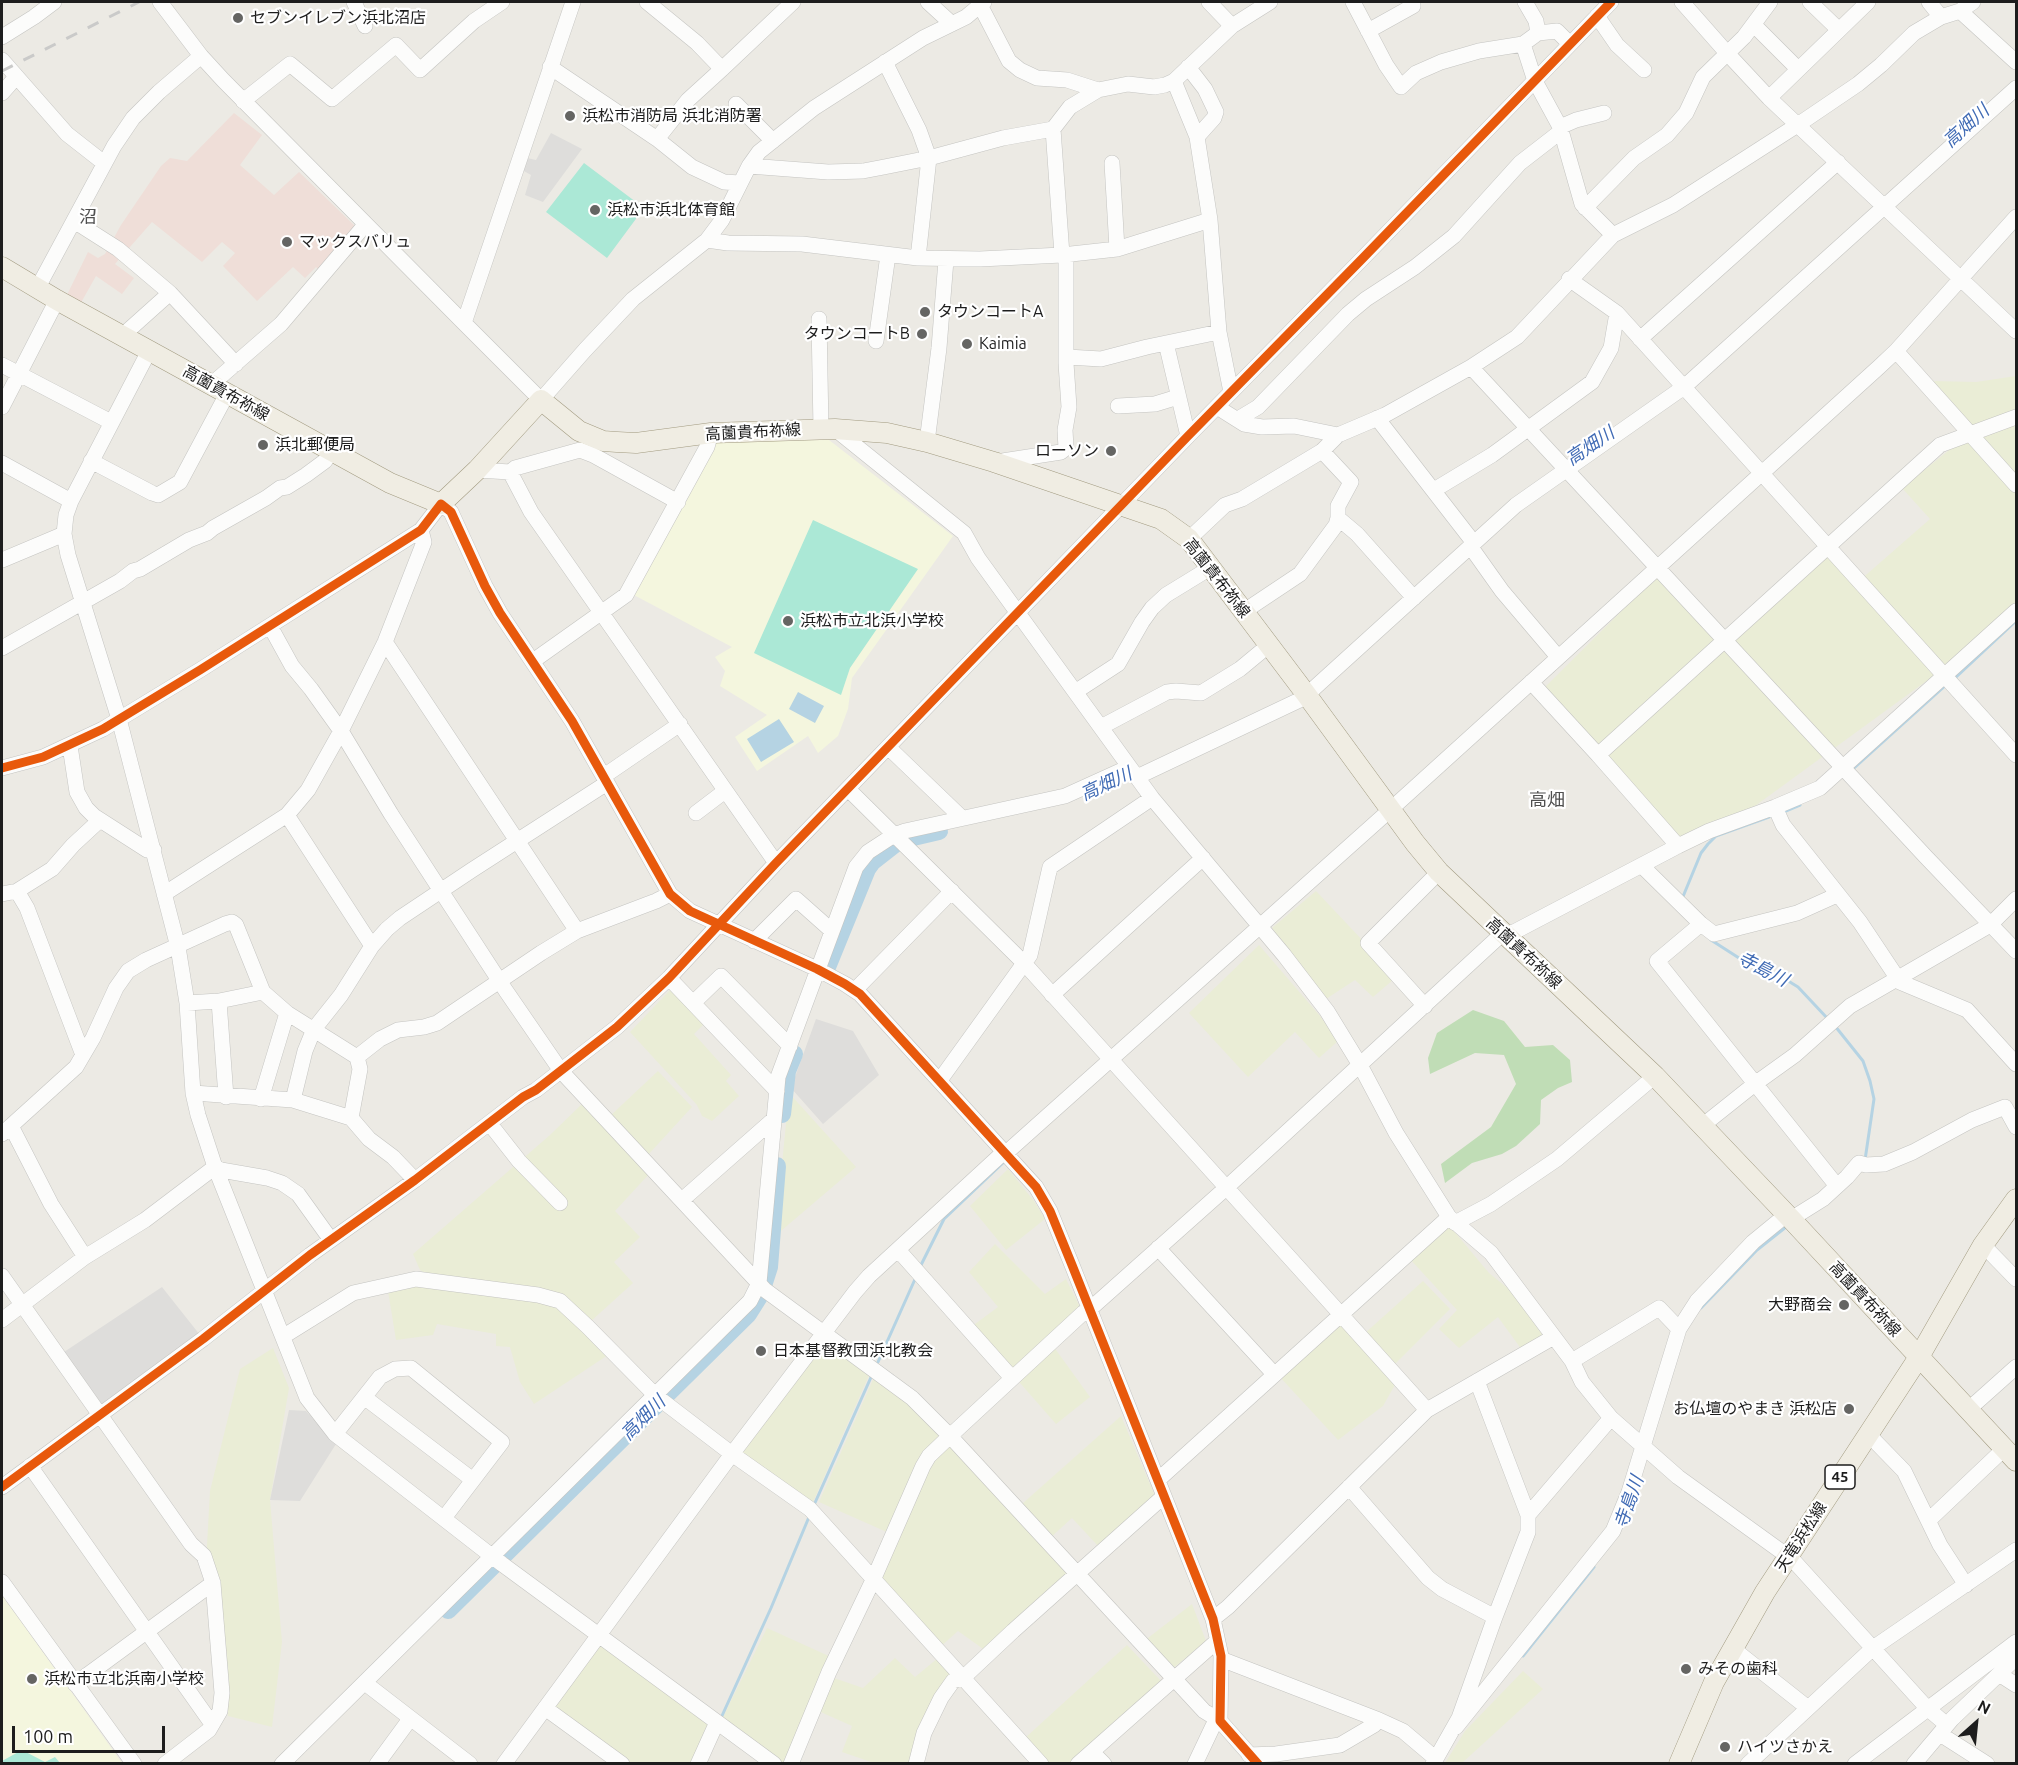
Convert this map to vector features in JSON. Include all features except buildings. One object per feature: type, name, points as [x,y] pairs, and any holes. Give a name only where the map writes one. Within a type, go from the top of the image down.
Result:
[{"type":"main road","name":"高薗貴布祢線","points":[[2,267],[37,289],[332,451],[410,493],[441,504]]},
{"type":"main road","name":"高薗貴布祢線","points":[[541,400],[572,426],[603,441],[636,443],[711,433],[828,429],[887,433],[927,442],[993,462],[1161,519],[1189,539],[1307,695],[1390,810],[1440,872],[1654,1076],[1789,1217],[2010,1455]]},
{"type":"main road","points":[[441,504],[477,470],[541,400]]},
{"type":"main road","name":"天竜浜松線","points":[[1679,1764],[1714,1682],[1732,1648],[1788,1556],[1919,1357],[1983,1245],[2016,1198]]},
{"type":"street","points":[[2,36],[54,2]]},
{"type":"street","points":[[160,2],[201,56],[243,101],[541,400],[633,299],[707,240],[722,220],[749,166],[759,152],[814,108],[923,38],[966,17],[982,3],[1009,61],[1020,70],[1037,78],[1067,80],[1098,90]]},
{"type":"street","points":[[354,2],[365,26]]},
{"type":"street","points":[[243,101],[290,64],[332,99],[396,45],[420,70],[474,21],[502,2]]},
{"type":"street","points":[[464,323],[573,2]]},
{"type":"street","points":[[647,2],[697,43],[723,69]]},
{"type":"street","points":[[657,139],[688,100],[793,2]]},
{"type":"street","points":[[928,2],[952,24]]},
{"type":"street","points":[[1209,2],[1232,26]]},
{"type":"street","points":[[749,166],[805,171],[863,171],[929,158],[1003,138],[1053,129],[1070,107],[1098,90],[1117,84],[1154,87],[1174,81],[1232,26],[1270,2]]},
{"type":"street","points":[[1353,2],[1386,65],[1401,87],[1416,74],[1441,62],[1479,51],[1523,44],[1538,33],[1557,31],[1570,44]]},
{"type":"street","points":[[1368,31],[1413,6],[1410,2]]},
{"type":"street","points":[[1525,2],[1536,21],[1538,33]]},
{"type":"street","points":[[2,1487],[203,1339],[523,1097],[536,1090],[617,1027],[669,978],[717,924],[1188,436],[1611,2]]},
{"type":"street","points":[[1682,2],[1770,98],[2016,331]]},
{"type":"street","points":[[1585,208],[1634,158],[1667,135],[1686,113],[1703,77],[1744,37],[1770,2]]},
{"type":"street","points":[[1810,2],[1839,30]]},
{"type":"street","points":[[1770,98],[1868,2]]},
{"type":"street","points":[[1929,2],[1941,17]]},
{"type":"street","points":[[1189,539],[1225,505],[1242,499],[1322,451],[1338,435],[1377,418],[1471,367],[1517,337],[1569,279],[1613,235],[1673,205],[1799,124],[1866,78],[1914,33],[1941,17],[1966,6],[2016,62]]},
{"type":"street","points":[[1597,16],[1617,45],[1644,70]]},
{"type":"street","points":[[1754,25],[1798,69]]},
{"type":"street","points":[[1523,44],[1535,81],[1560,130],[1582,204],[1613,235]]},
{"type":"street","points":[[37,289],[105,163],[133,118],[201,56]]},
{"type":"street","points":[[2,60],[67,134],[105,163]]},
{"type":"street","points":[[885,63],[919,130],[929,158],[918,258]]},
{"type":"street","points":[[550,67],[657,139],[692,167],[724,182],[740,183]]},
{"type":"street","points":[[1188,67],[1205,89],[1216,112],[1214,118],[1197,137]]},
{"type":"street","points":[[2,93],[16,77]]},
{"type":"street","points":[[1174,81],[1197,137],[1210,220],[1219,332],[1231,392]]},
{"type":"street","points":[[282,1764],[367,1686],[659,1398],[735,1318],[761,1286],[778,1077],[856,867],[868,852],[894,835],[1065,796],[1133,772],[1307,695],[1411,596],[1472,542],[1562,466],[1681,384],[2016,88]]},
{"type":"street","points":[[736,104],[773,141]]},
{"type":"street","points":[[1238,419],[1258,407],[1348,314],[1447,242],[1520,163],[1560,130],[1576,120],[1604,113]]},
{"type":"street","points":[[993,462],[1065,450],[1069,407],[1064,255],[1053,129]]},
{"type":"street","points":[[1640,339],[1838,162]]},
{"type":"street","points":[[1112,164],[1116,249]]},
{"type":"street","points":[[504,1764],[822,1333],[869,1276],[1008,1155],[1896,351],[2016,217]]},
{"type":"street","points":[[707,240],[728,243],[802,244],[946,260],[1064,255],[1116,249],[1210,220]]},
{"type":"street","points":[[75,221],[118,249],[170,293],[236,364]]},
{"type":"street","points":[[91,461],[158,495],[180,482],[219,389],[236,364],[281,324],[365,225]]},
{"type":"street","points":[[876,341],[888,255]]},
{"type":"street","points":[[927,442],[939,348],[946,260]]},
{"type":"street","points":[[1569,279],[1617,313],[2016,755]]},
{"type":"street","points":[[122,336],[170,293]]},
{"type":"street","points":[[2,407],[57,300]]},
{"type":"street","points":[[1434,490],[1492,455],[1596,377],[1611,348],[1617,313]]},
{"type":"street","points":[[819,319],[828,429],[962,530],[978,558],[1152,798],[1316,994],[1337,1025],[1396,1133],[1452,1220],[1491,1253],[1572,1362],[1582,1382],[1611,1418],[1678,1477],[1788,1556],[1927,1708],[1943,1730],[1988,1764]]},
{"type":"street","points":[[1067,357],[1101,359],[1219,332]]},
{"type":"street","points":[[1166,344],[1188,436]]},
{"type":"street","points":[[149,351],[71,501],[66,515],[64,534],[68,555],[119,719],[178,947],[187,1003],[193,1093],[198,1115],[215,1167],[307,1398],[335,1434],[497,1559],[770,1762]]},
{"type":"street","points":[[1896,351],[2016,485]]},
{"type":"street","points":[[2,365],[111,422]]},
{"type":"street","points":[[1471,367],[2016,951]]},
{"type":"street","points":[[1118,406],[1155,404],[1178,397]]},
{"type":"street","points":[[1217,407],[1244,424],[1262,427],[1293,426],[1338,435]]},
{"type":"street","points":[[1598,755],[1940,445],[2016,417]]},
{"type":"street","points":[[1377,418],[1472,542],[1502,591],[1558,657]]},
{"type":"street","points":[[533,661],[626,595],[707,447],[711,433]]},
{"type":"street","points":[[477,470],[510,472],[515,468],[580,450],[678,501]]},
{"type":"street","points":[[2,648],[189,540],[207,533],[280,488],[287,487],[325,461],[332,451]]},
{"type":"street","points":[[1243,612],[1300,574],[1336,525],[1338,506],[1351,482],[1322,451]]},
{"type":"street","points":[[2,464],[71,501]]},
{"type":"street","points":[[510,472],[531,512],[776,863]]},
{"type":"street","points":[[2,768],[36,759],[70,746],[119,719],[421,530],[441,504],[451,512],[485,586],[509,627],[572,721],[670,894],[690,911],[817,969],[855,990],[1036,1187],[1046,1203],[1213,1619],[1221,1659],[1220,1721]]},
{"type":"street","points":[[1338,518],[1357,534],[1411,596]]},
{"type":"street","points":[[164,894],[287,814],[308,790],[386,642],[424,542],[421,530]]},
{"type":"street","points":[[2,560],[64,534]]},
{"type":"street","points":[[1075,692],[1118,664],[1142,622],[1152,608],[1166,595],[1210,568]]},
{"type":"street","points":[[791,1764],[829,1672],[929,1456],[1083,1313],[1226,1188],[1503,933],[1514,932],[1710,831],[1777,812],[1820,788],[2016,611]]},
{"type":"street","points":[[270,626],[292,666],[341,731],[391,814],[561,1071],[761,1286],[912,1398],[951,1436],[1204,1711],[1220,1721],[1254,1759],[1340,1745],[1374,1725],[1379,1719]]},
{"type":"street","points":[[386,642],[577,931]]},
{"type":"street","points":[[1101,727],[1167,692],[1176,690],[1200,693],[1240,669],[1269,645]]},
{"type":"street","points":[[1531,682],[1678,846]]},
{"type":"street","points":[[293,1100],[305,1051],[314,1029],[341,995],[372,946],[400,918],[517,841],[680,724]]},
{"type":"street","points":[[70,746],[77,792],[86,808],[100,820],[147,850],[154,850]]},
{"type":"street","points":[[888,747],[962,818]]},
{"type":"street","points":[[848,789],[1023,962],[1427,1410]]},
{"type":"street","points":[[696,813],[725,791]]},
{"type":"street","points":[[940,1080],[1030,955],[1050,867],[1152,798]]},
{"type":"street","points":[[1777,812],[1784,825],[1860,922],[1900,982],[1967,1010],[2016,1065]]},
{"type":"street","points":[[287,814],[372,946]]},
{"type":"street","points":[[2,894],[17,891],[52,869],[100,820]]},
{"type":"street","points":[[1052,996],[1203,858]]},
{"type":"street","points":[[1642,866],[1681,904],[1698,926],[1714,934],[1797,913],[1837,895]]},
{"type":"street","points":[[1425,1006],[1368,943],[1440,872]]},
{"type":"street","points":[[17,891],[27,908],[83,1055]]},
{"type":"street","points":[[855,990],[952,891]]},
{"type":"street","points":[[357,1057],[380,1039],[398,1030],[436,1023],[577,931],[656,902],[670,894]]},
{"type":"street","points":[[754,941],[796,899],[832,931]]},
{"type":"street","points":[[1702,1126],[1795,1054],[1850,1006],[1896,977],[1990,925],[2016,899]]},
{"type":"street","points":[[85,1257],[5,1130],[76,1066],[122,977],[136,966],[232,922],[236,926],[263,992],[287,1013],[357,1057],[360,1069],[351,1118]]},
{"type":"street","points":[[1698,926],[1657,961],[1838,1186]]},
{"type":"street","points":[[693,1003],[721,976],[790,1046]]},
{"type":"street","points":[[669,978],[777,1091]]},
{"type":"street","points":[[187,1003],[263,992]]},
{"type":"street","points":[[219,1000],[226,1097]]},
{"type":"street","points":[[261,1099],[287,1013]]},
{"type":"street","points":[[1158,1480],[1274,1374],[1452,1220],[1491,1204],[1557,1159],[1654,1076]]},
{"type":"street","points":[[193,1093],[293,1100],[351,1118],[369,1139],[393,1157],[415,1180]]},
{"type":"street","points":[[1221,1659],[1379,1719],[1403,1731],[1435,1762],[1456,1727],[1613,1531],[1647,1449],[1680,1329],[1697,1301],[1753,1242],[1789,1217],[1823,1199],[1862,1164],[1884,1164],[1913,1152],[1972,1120],[2005,1107],[2016,1127]]},
{"type":"street","points":[[682,1200],[774,1119]]},
{"type":"street","points":[[490,1124],[519,1161],[560,1203]]},
{"type":"street","points":[[215,1167],[267,1178],[298,1194],[331,1240]]},
{"type":"street","points":[[2,1320],[85,1257],[145,1220],[215,1167]]},
{"type":"street","points":[[1983,1245],[2016,1279]]},
{"type":"street","points":[[1158,1248],[1274,1374]]},
{"type":"street","points":[[899,1251],[1012,1378]]},
{"type":"street","points":[[2,1276],[191,1544],[204,1556],[213,1583],[222,1693],[220,1711],[209,1730],[165,1764]]},
{"type":"street","points":[[284,1336],[353,1293],[416,1279],[538,1294],[566,1305],[659,1398],[732,1454],[810,1509],[1041,1764]]},
{"type":"street","points":[[1572,1362],[1659,1308],[1680,1329]]},
{"type":"street","points":[[1213,1619],[1228,1607],[1427,1410],[1552,1338]]},
{"type":"street","points":[[335,1434],[380,1377],[395,1369],[411,1368],[502,1442],[444,1518]]},
{"type":"street","points":[[1969,1409],[2016,1368]]},
{"type":"street","points":[[1456,1727],[1528,1532],[1528,1515],[1477,1381]]},
{"type":"street","points":[[364,1397],[469,1477],[471,1482]]},
{"type":"street","points":[[1528,1515],[1611,1418]]},
{"type":"street","points":[[1868,1434],[1904,1470],[1940,1545],[1966,1585]]},
{"type":"street","points":[[1929,1520],[2010,1455]]},
{"type":"street","points":[[30,1466],[212,1724]]},
{"type":"street","points":[[1349,1487],[1428,1578],[1442,1589],[1495,1617]]},
{"type":"street","points":[[916,1764],[924,1733],[940,1698],[953,1681],[964,1677],[1076,1573],[1164,1496]]},
{"type":"street","points":[[1748,1764],[1873,1648],[2016,1550]]},
{"type":"street","points":[[2,1583],[134,1764]]},
{"type":"street","points":[[75,1684],[213,1583]]},
{"type":"street","points":[[1078,1764],[1217,1641]]},
{"type":"street","points":[[1855,1764],[2016,1642]]},
{"type":"street","points":[[1732,1648],[1808,1708]]},
{"type":"street","points":[[1914,1764],[1943,1730],[2016,1658]]},
{"type":"street","points":[[1999,1674],[2016,1685]]},
{"type":"street","points":[[367,1686],[470,1764]]},
{"type":"street","points":[[545,1708],[622,1764]]},
{"type":"street","points":[[377,1764],[410,1719]]},
{"type":"street","points":[[1195,1764],[1213,1726],[1220,1721]]},
{"type":"street","points":[[698,1764],[717,1722]]},
{"type":"street","points":[[1092,1752],[1104,1764]]},
{"type":"shaded area","points":[[234,113],[262,135],[240,165],[274,195],[299,172],[358,229],[321,272],[316,267],[305,278],[293,267],[257,301],[223,266],[235,253],[222,242],[202,262],[152,222],[115,264],[134,278],[122,294],[96,276],[78,308],[64,301],[88,252],[98,258],[105,254],[121,225],[161,166],[170,158],[187,161]]},
{"type":"shaded area","points":[[551,133],[582,149],[543,202],[525,195],[531,175],[522,170],[527,158],[536,160]]},
{"type":"shaded area","points":[[2016,376],[2016,602],[1947,666],[1755,806],[1678,838],[1543,689],[1663,570],[1725,640],[1828,547],[1859,581],[1930,519],[1902,488],[1969,434],[1933,381],[1976,382]]},
{"type":"shaded area","name":"浜松市立北浜小学校","points":[[829,440],[953,536],[852,678],[848,709],[838,736],[818,753],[808,736],[757,771],[735,737],[767,715],[720,686],[725,671],[715,657],[732,647],[632,594],[713,441]]},
{"type":"shaded area","points":[[1316,891],[1365,943],[1393,980],[1373,997],[1355,980],[1326,999],[1272,928]]},
{"type":"shaded area","points":[[1259,945],[1320,1016],[1338,1041],[1319,1058],[1295,1032],[1248,1077],[1189,1013]]},
{"type":"shaded area","points":[[672,988],[705,1023],[694,1034],[731,1075],[726,1081],[739,1096],[712,1121],[702,1116],[697,1105],[630,1032]]},
{"type":"shaded area","points":[[816,1019],[853,1031],[879,1075],[823,1124],[791,1088]]},
{"type":"shaded area","points":[[658,1071],[692,1107],[647,1156],[609,1117]]},
{"type":"shaded area","points":[[789,1093],[856,1167],[775,1236]]},
{"type":"shaded area","points":[[584,1102],[650,1173],[615,1211],[640,1237],[614,1262],[633,1283],[590,1322],[564,1299],[428,1275],[420,1270],[413,1254],[550,1135]]},
{"type":"shaded area","points":[[1008,1169],[1034,1201],[1045,1219],[1006,1250],[970,1206]]},
{"type":"shaded area","points":[[1448,1224],[1489,1273],[1510,1290],[1542,1334],[1542,1339],[1522,1350],[1498,1317],[1459,1348],[1439,1329],[1457,1310],[1409,1258]]},
{"type":"shaded area","points":[[995,1244],[1045,1294],[1066,1279],[1083,1313],[1051,1343],[1090,1397],[1056,1424],[971,1327],[998,1307],[969,1272]]},
{"type":"shaded area","points":[[1423,1281],[1450,1309],[1393,1366],[1364,1334]]},
{"type":"shaded area","points":[[409,1283],[559,1303],[608,1355],[534,1404],[520,1382],[510,1347],[496,1346],[496,1334],[437,1324],[433,1335],[396,1340],[388,1291]]},
{"type":"shaded area","points":[[162,1287],[200,1335],[102,1406],[64,1352]]},
{"type":"shaded area","points":[[1339,1322],[1396,1383],[1383,1406],[1338,1440],[1279,1376]]},
{"type":"shaded area","points":[[822,1341],[870,1373],[810,1509],[732,1454]]},
{"type":"shaded area","points":[[273,1348],[289,1388],[270,1500],[282,1642],[272,1727],[228,1716],[206,1563],[210,1491],[240,1369]]},
{"type":"shaded area","points":[[875,1375],[943,1433],[889,1533],[819,1502]]},
{"type":"shaded area","points":[[289,1410],[306,1411],[336,1444],[300,1501],[270,1500]]},
{"type":"shaded area","points":[[1121,1416],[1155,1496],[1099,1547],[1072,1518],[1050,1538],[1022,1504]]},
{"type":"shaded area","points":[[951,1442],[1070,1571],[986,1651],[958,1631],[939,1648],[878,1576],[925,1468]]},
{"type":"shaded area","name":"浜松市立北浜南小学校","points":[[2,1595],[122,1763],[2,1763]]},
{"type":"shaded area","points":[[1192,1604],[1206,1641],[1171,1670],[1144,1641]]},
{"type":"shaded area","points":[[767,1628],[831,1657],[786,1763],[722,1719]]},
{"type":"shaded area","points":[[600,1641],[710,1724],[694,1763],[623,1763],[550,1709]]},
{"type":"shaded area","points":[[1127,1645],[1163,1683],[1075,1763],[1049,1763],[1025,1738]]},
{"type":"shaded area","points":[[895,1658],[915,1677],[938,1658],[964,1677],[953,1681],[916,1763],[874,1763],[842,1752],[852,1726],[814,1709],[834,1678],[863,1688]]},
{"type":"shaded area","points":[[1523,1671],[1543,1689],[1462,1763],[1445,1763],[1465,1731]]},
{"type":"green space","name":"浜松市浜北体育館","points":[[584,163],[644,208],[607,258],[546,212]]},
{"type":"green space","points":[[813,520],[918,569],[850,668],[841,695],[754,653]]},
{"type":"green space","points":[[1473,1010],[1504,1021],[1525,1047],[1553,1045],[1570,1060],[1572,1082],[1558,1088],[1541,1100],[1540,1124],[1516,1146],[1502,1154],[1472,1163],[1445,1183],[1441,1164],[1491,1127],[1516,1084],[1504,1055],[1475,1053],[1430,1074],[1428,1058],[1437,1033]]},
{"type":"green space","points":[[22,1750],[45,1762],[55,1757],[60,1763],[2,1763]]},
{"type":"water","points":[[798,692],[824,706],[815,723],[789,709]]},
{"type":"water","points":[[779,719],[794,742],[761,762],[747,739]]},
{"type":"waterway","name":"寺島川","points":[[1954,679],[2016,621]]},
{"type":"waterway","name":"寺島川","points":[[1853,769],[1946,685]]},
{"type":"waterway","name":"寺島川","points":[[1781,813],[1800,805]]},
{"type":"waterway","name":"寺島川","points":[[1682,899],[1701,853],[1716,836],[1769,817]]},
{"type":"waterway","name":"高畑川","points":[[909,838],[939,831]]},
{"type":"waterway","name":"高畑川","points":[[827,967],[867,869],[872,862],[895,844]]},
{"type":"waterway","name":"寺島川","points":[[1711,940],[1739,958],[1798,987],[1828,1019]]},
{"type":"waterway","name":"寺島川","points":[[1835,1026],[1863,1061],[1870,1081],[1874,1099],[1865,1160]]},
{"type":"waterway","name":"高畑川","points":[[782,1114],[787,1071],[794,1054]]},
{"type":"waterway","points":[[920,1267],[944,1219],[1006,1160]]},
{"type":"waterway","name":"高畑川","points":[[448,1610],[748,1314],[760,1295],[769,1267],[777,1166]]},
{"type":"waterway","name":"寺島川","points":[[1701,1308],[1757,1250],[1786,1227]]},
{"type":"waterway","points":[[878,1362],[916,1277]]},
{"type":"waterway","points":[[814,1505],[872,1375]]},
{"type":"waterway","name":"寺島川","points":[[1625,1522],[1632,1504]]},
{"type":"waterway","points":[[721,1718],[809,1517]]},
{"type":"waterway","name":"寺島川","points":[[1523,1656],[1594,1567]]},
{"type":"railway","points":[[2,71],[139,2]]},
{"type":"cycle path","points":[[2,1487],[203,1339],[310,1255],[415,1180],[523,1097],[536,1090],[617,1027],[669,978],[776,863],[1188,436],[1611,2]]},
{"type":"cycle path","points":[[2,768],[43,757],[103,729],[421,530],[441,504],[451,512],[500,613],[572,721],[670,894],[690,911],[817,969],[860,994],[1036,1187],[1050,1211],[1213,1619],[1221,1656],[1220,1721],[1258,1764]]},
{"type":"place","name":"セブンイレブン浜北沼店","points":[[238,18]]},
{"type":"place","name":"浜松市消防局 浜北消防署","points":[[570,116]]},
{"type":"place","name":"浜松市浜北体育館","points":[[595,210]]},
{"type":"place","name":"マックスバリュ","points":[[287,242]]},
{"type":"place","name":"タウンコートA","points":[[925,312]]},
{"type":"place","name":"タウンコートB","points":[[922,334]]},
{"type":"place","name":"Kaimia","points":[[967,344]]},
{"type":"place","name":"浜北郵便局","points":[[263,445]]},
{"type":"place","name":"ローソン","points":[[1111,451]]},
{"type":"place","name":"浜松市立北浜小学校","points":[[788,621]]},
{"type":"place","name":"大野商会","points":[[1844,1305]]},
{"type":"place","name":"日本基督教団浜北教会","points":[[761,1351]]},
{"type":"place","name":"お仏壇のやまき 浜松店","points":[[1849,1409]]},
{"type":"place","name":"みその歯科","points":[[1686,1669]]},
{"type":"place","name":"浜松市立北浜南小学校","points":[[32,1679]]},
{"type":"place","name":"ハイツさかえ","points":[[1725,1747]]},
{"type":"district","name":"沼","points":[[88,217]]},
{"type":"district","name":"高畑","points":[[1547,800]]}]
